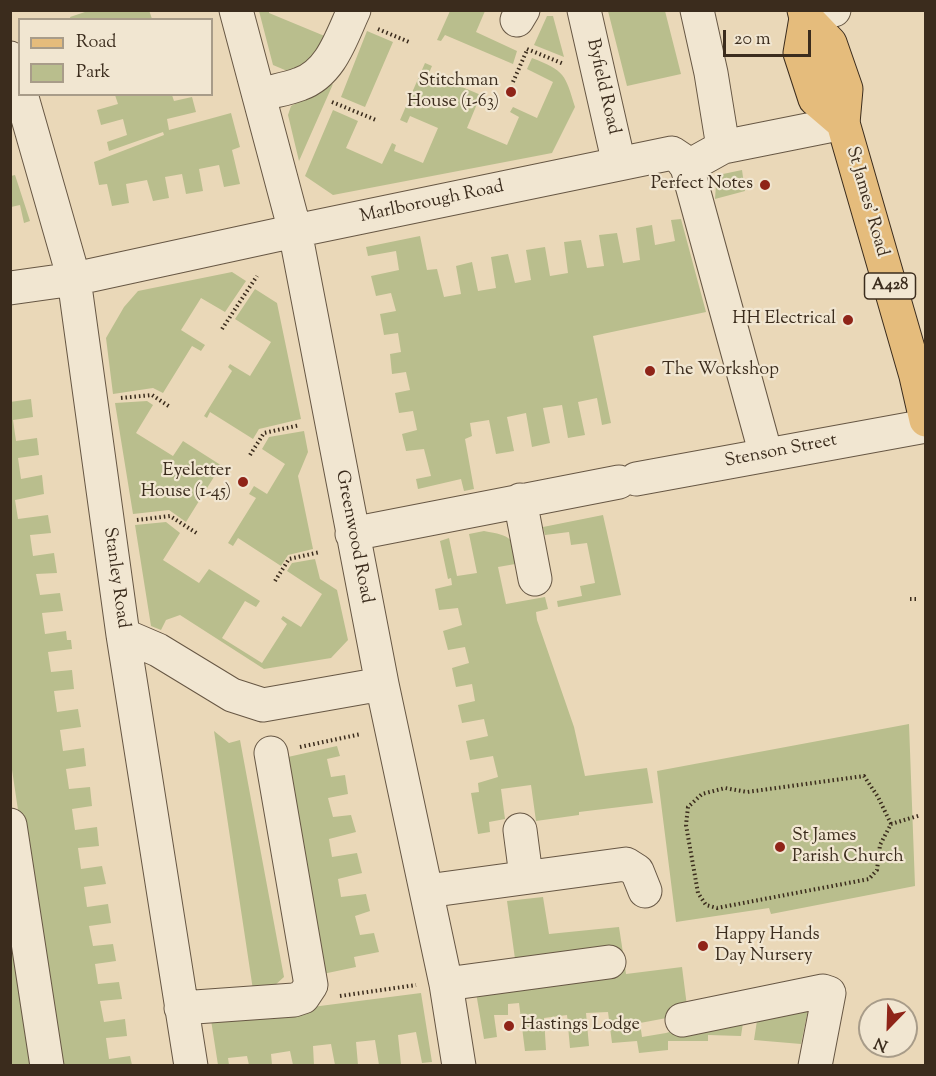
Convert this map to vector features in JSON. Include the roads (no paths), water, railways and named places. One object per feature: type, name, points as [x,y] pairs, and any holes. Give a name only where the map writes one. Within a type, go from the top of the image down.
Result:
[{"type":"main road","name":"St James' Road","points":[[815,13],[800,53],[815,99],[843,123],[921,375],[926,420]]},
{"type":"street","name":"Greenwood Road","points":[[236,10],[295,231],[352,534],[426,891],[436,984],[459,1065]]},
{"type":"street","name":"Byfield Road","points":[[584,10],[619,164]]},
{"type":"street","points":[[697,10],[711,73],[723,147]]},
{"type":"street","points":[[259,95],[301,84],[320,74],[363,18]]},
{"type":"street","name":"Stanley Road","points":[[10,58],[19,103],[74,279],[123,634],[191,1065]]},
{"type":"street","points":[[766,455],[687,167],[723,147],[843,123]]},
{"type":"street","name":"Marlborough Road","points":[[10,288],[74,279],[661,154],[672,153],[687,167]]},
{"type":"street","name":"Stenson Street","points":[[352,534],[926,426]]},
{"type":"street","points":[[520,501],[535,579]]},
{"type":"street","points":[[123,634],[158,650],[232,695],[263,705],[382,684]]},
{"type":"street","points":[[182,1008],[294,1000],[303,997],[311,985],[271,753]]},
{"type":"street","points":[[10,825],[47,1065]]},
{"type":"street","points":[[520,830],[526,876]]},
{"type":"street","points":[[426,891],[596,866],[626,864],[637,871],[645,891]]},
{"type":"street","points":[[436,984],[609,962]]},
{"type":"street","points":[[682,1020],[823,991],[829,993],[815,1065]]},
{"type":"place","name":"Stitchman House (1-63)","points":[[511,92]]},
{"type":"place","name":"Perfect Notes","points":[[765,185]]},
{"type":"place","name":"HH Electrical","points":[[848,320]]},
{"type":"place","name":"The Workshop","points":[[650,371]]},
{"type":"place","name":"Eyeletter House (1-45)","points":[[243,482]]},
{"type":"place","name":"St James Parish Church","points":[[780,847]]},
{"type":"place","name":"Happy Hands Day Nursery","points":[[703,946]]},
{"type":"place","name":"Hastings Lodge","points":[[509,1026]]}]
